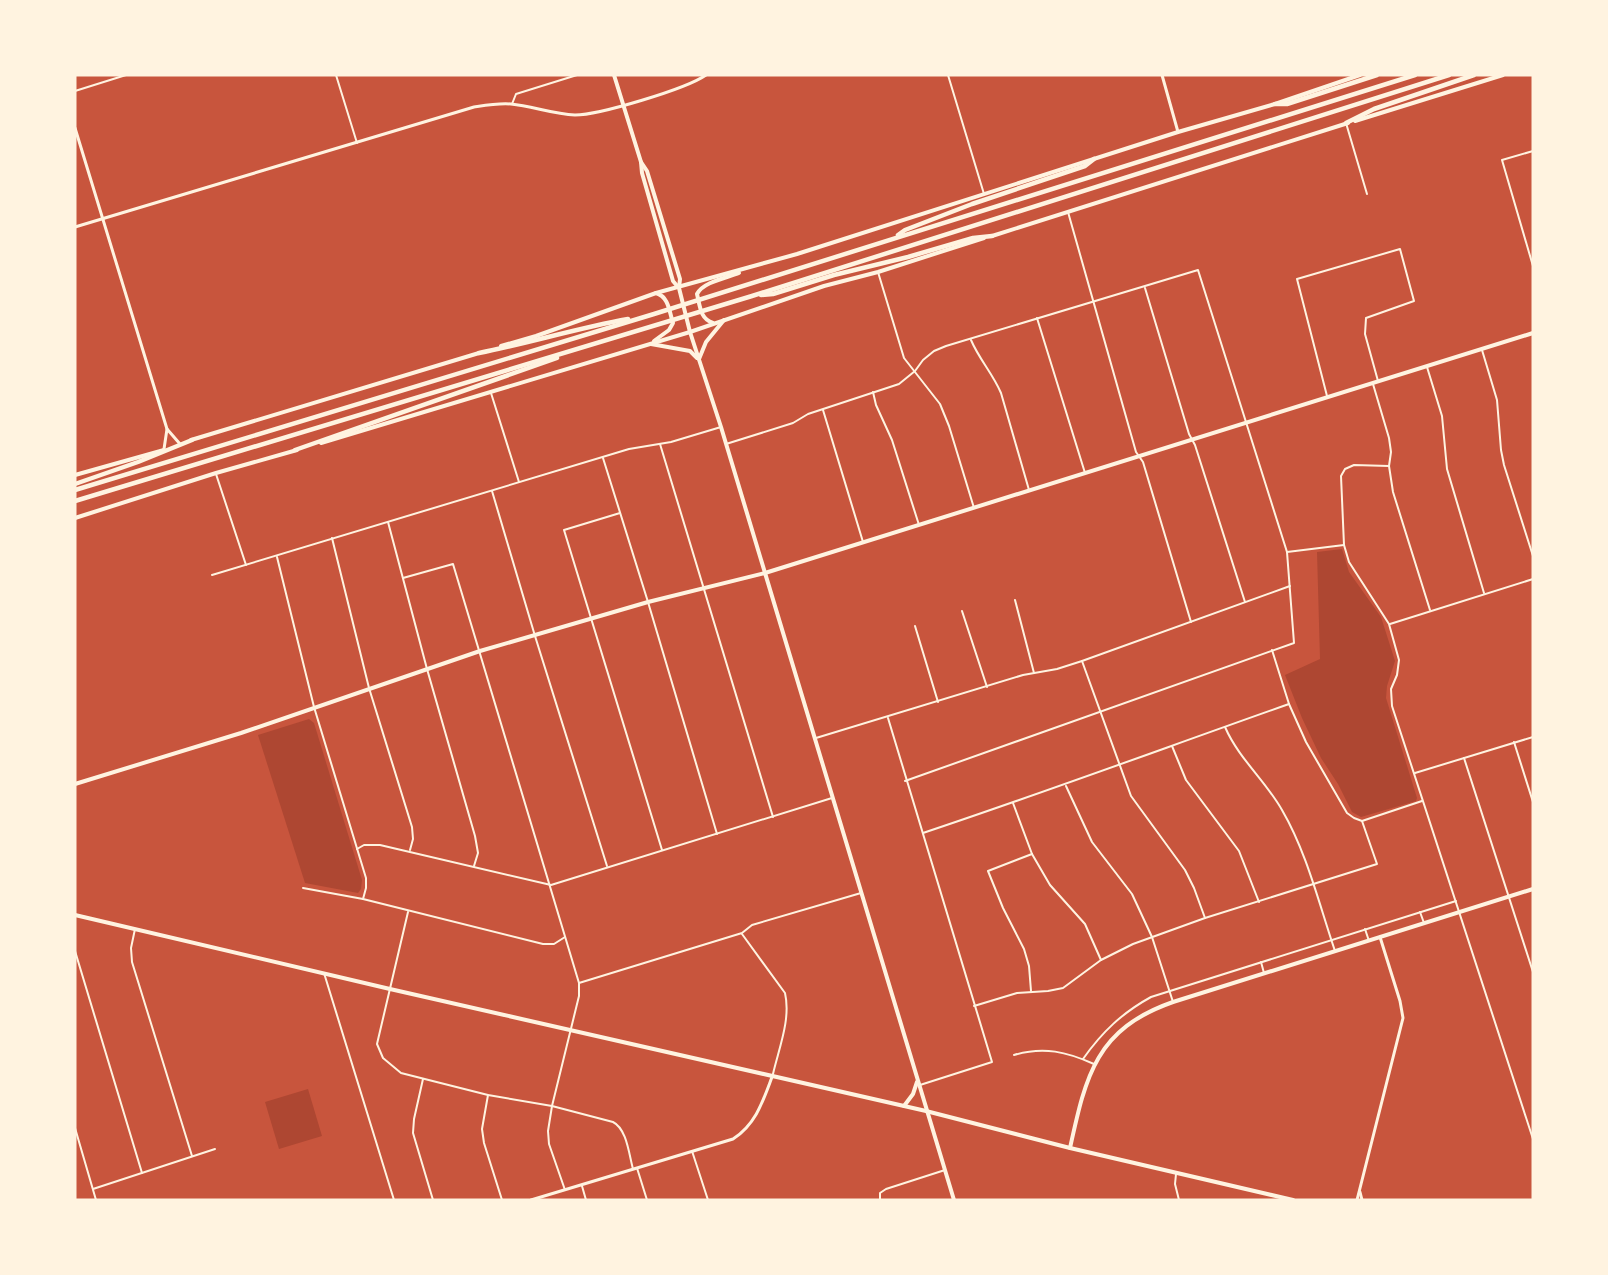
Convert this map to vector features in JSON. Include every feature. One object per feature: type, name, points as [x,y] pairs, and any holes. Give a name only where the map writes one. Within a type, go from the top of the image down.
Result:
[{"type":"highway","points":[[1275,104],[1287,104],[1377,75]]},
{"type":"highway","points":[[75,489],[653,314],[1414,75]]},
{"type":"highway","points":[[75,501],[752,296],[1449,75]]},
{"type":"highway","points":[[1346,123],[1374,109],[1474,75]]},
{"type":"highway","points":[[894,238],[905,230],[944,214],[1085,166],[1094,159]]},
{"type":"highway","points":[[752,296],[773,294],[834,275],[973,238],[992,236]]},
{"type":"highway","points":[[479,353],[520,345],[580,328],[653,314]]},
{"type":"highway","points":[[295,450],[616,337]]},
{"type":"highway","points":[[75,484],[192,440]]},
{"type":"main road","points":[[614,75],[641,162],[642,173],[673,281],[679,288],[690,332],[722,427],[954,1200]]},
{"type":"main road","points":[[75,475],[536,336],[656,292],[679,288],[756,266],[1178,132],[1275,104],[1360,75]]},
{"type":"main road","points":[[75,518],[216,473],[690,332],[824,286],[878,273],[1503,75]]},
{"type":"main road","points":[[713,323],[706,321],[702,316],[698,290],[756,266]]},
{"type":"main road","points":[[651,343],[669,330],[673,323],[666,301],[656,292]]},
{"type":"main road","points":[[699,360],[706,342],[724,320]]},
{"type":"main road","points":[[75,784],[187,750],[480,651],[648,602],[765,573],[1533,333]]},
{"type":"main road","points":[[651,343],[690,351],[699,360]]},
{"type":"main road","points":[[1070,1148],[1084,1089],[1094,1064],[1109,1043],[1124,1028],[1144,1014],[1173,1002],[1533,889]]},
{"type":"main road","points":[[75,915],[926,1111],[1070,1148],[1293,1200]]},
{"type":"main road","points":[[904,1106],[918,1084]]},
{"type":"street","points":[[75,91],[126,75]]},
{"type":"street","points":[[336,75],[357,143]]},
{"type":"street","points":[[513,104],[516,94],[577,75]]},
{"type":"street","points":[[75,227],[474,107],[513,104],[574,115],[596,113],[684,85],[706,75]]},
{"type":"street","points":[[948,75],[984,194]]},
{"type":"street","points":[[1162,75],[1178,132]]},
{"type":"street","points":[[1346,123],[1367,194]]},
{"type":"street","points":[[75,128],[167,429],[180,444]]},
{"type":"street","points":[[1533,151],[1502,160],[1533,266]]},
{"type":"street","points":[[1068,212],[1136,452],[1143,462],[1191,622]]},
{"type":"street","points":[[1327,397],[1298,279],[1400,249],[1414,301],[1366,318],[1365,334],[1378,381]]},
{"type":"street","points":[[726,444],[793,423],[808,414],[898,384],[915,371],[934,351],[1198,270],[1287,552],[1294,642],[905,781]]},
{"type":"street","points":[[878,273],[904,358],[940,404],[974,508]]},
{"type":"street","points":[[1144,287],[1245,602]]},
{"type":"street","points":[[1037,318],[1085,473]]},
{"type":"street","points":[[971,339],[977,353],[996,381],[1029,490]]},
{"type":"street","points":[[1481,349],[1497,400],[1503,458],[1533,556]]},
{"type":"street","points":[[1426,366],[1442,416],[1447,469],[1484,593]]},
{"type":"street","points":[[1372,383],[1389,438],[1391,452],[1389,466],[1393,492],[1430,610]]},
{"type":"street","points":[[490,391],[519,482]]},
{"type":"street","points":[[873,392],[876,405],[892,440],[919,525]]},
{"type":"street","points":[[823,409],[863,542]]},
{"type":"street","points":[[212,575],[629,449],[671,442],[722,427]]},
{"type":"street","points":[[164,449],[167,429]]},
{"type":"street","points":[[660,443],[773,817]]},
{"type":"street","points":[[602,458],[648,602],[717,834]]},
{"type":"street","points":[[1389,466],[1354,465],[1345,469],[1341,477],[1344,545],[1349,562],[1389,624],[1399,660],[1397,675],[1391,689],[1392,706],[1461,912],[1533,1139]]},
{"type":"street","points":[[216,473],[246,566]]},
{"type":"street","points":[[492,490],[607,866]]},
{"type":"street","points":[[620,513],[564,530],[662,850]]},
{"type":"street","points":[[388,522],[475,836],[478,853],[474,866]]},
{"type":"street","points":[[332,538],[369,688],[412,827],[413,839],[410,850]]},
{"type":"street","points":[[1287,552],[1344,545]]},
{"type":"street","points":[[277,556],[314,707],[366,878],[363,899]]},
{"type":"street","points":[[403,578],[453,564],[579,983],[579,996],[548,1131],[549,1144],[565,1190]]},
{"type":"street","points":[[1389,624],[1533,579]]},
{"type":"street","points":[[815,739],[1034,673],[1082,661],[1290,586]]},
{"type":"street","points":[[1015,600],[1034,673]]},
{"type":"street","points":[[962,611],[987,687]]},
{"type":"street","points":[[915,626],[938,702]]},
{"type":"street","points":[[1272,650],[1289,704],[1306,742],[1347,813],[1362,821],[1422,801]]},
{"type":"street","points":[[1082,661],[1119,764],[1136,803],[1185,870],[1205,918]]},
{"type":"street","points":[[923,833],[1065,785],[1289,704]]},
{"type":"street","points":[[888,718],[905,781],[923,833],[992,1062],[918,1084]]},
{"type":"street","points":[[1225,727],[1233,745],[1281,807],[1298,840],[1335,951]]},
{"type":"street","points":[[1414,774],[1533,737]]},
{"type":"street","points":[[1514,742],[1533,802]]},
{"type":"street","points":[[1172,746],[1186,780],[1239,851],[1259,902]]},
{"type":"street","points":[[1464,758],[1533,972]]},
{"type":"street","points":[[1065,785],[1092,842],[1132,894],[1152,937],[1173,1002]]},
{"type":"street","points":[[357,849],[372,844],[410,850],[550,885],[832,798]]},
{"type":"street","points":[[1013,803],[1032,854],[1050,885],[1085,924],[1101,960]]},
{"type":"street","points":[[974,1006],[1007,995],[1031,991],[1048,992],[1063,988],[1101,960],[1152,937],[1377,864],[1362,821]]},
{"type":"street","points":[[1031,991],[1029,966],[1024,949],[1003,908],[988,871],[1032,854]]},
{"type":"street","points":[[303,888],[363,899],[543,944],[554,944],[565,937]]},
{"type":"street","points":[[579,983],[742,933],[752,925],[861,892]]},
{"type":"street","points":[[1083,1059],[1101,1035],[1121,1016],[1151,997],[1456,901]]},
{"type":"street","points":[[408,912],[377,1044],[383,1058],[401,1073],[488,1095],[552,1106],[619,1125],[647,1200]]},
{"type":"street","points":[[1420,912],[1424,924]]},
{"type":"street","points":[[135,928],[131,948],[132,962],[192,1156]]},
{"type":"street","points":[[1365,930],[1369,940]]},
{"type":"street","points":[[531,1200],[733,1139],[742,1133],[761,1108],[772,1077],[787,1013],[787,1003],[784,993],[742,933]]},
{"type":"street","points":[[1357,1200],[1403,1018],[1400,1000],[1380,937]]},
{"type":"street","points":[[75,951],[142,1173]]},
{"type":"street","points":[[1261,962],[1264,973]]},
{"type":"street","points":[[324,973],[394,1200]]},
{"type":"street","points":[[1014,1055],[1038,1050],[1053,1050],[1094,1064]]},
{"type":"street","points":[[423,1079],[413,1133],[434,1200]]},
{"type":"street","points":[[488,1095],[482,1129],[502,1200]]},
{"type":"street","points":[[75,1128],[96,1200]]},
{"type":"street","points":[[93,1189],[215,1149]]},
{"type":"street","points":[[692,1151],[708,1200]]},
{"type":"street","points":[[880,1200],[880,1193],[886,1189],[945,1170]]},
{"type":"street","points":[[1176,1173],[1174,1184],[1179,1200]]},
{"type":"street","points":[[581,1185],[586,1200]]},
{"type":"street","points":[[1360,1190],[1362,1200]]},
{"type":"shaded area","points":[[1342,549],[1349,572],[1381,617],[1395,661],[1387,686],[1386,698],[1417,798],[1416,801],[1361,817],[1352,812],[1321,758],[1285,675],[1320,659],[1317,552]]},
{"type":"shaded area","points":[[309,719],[314,723],[362,880],[358,893],[305,883],[258,735]]},
{"type":"shaded area","points":[[308,1089],[322,1136],[279,1149],[265,1102]]}]
